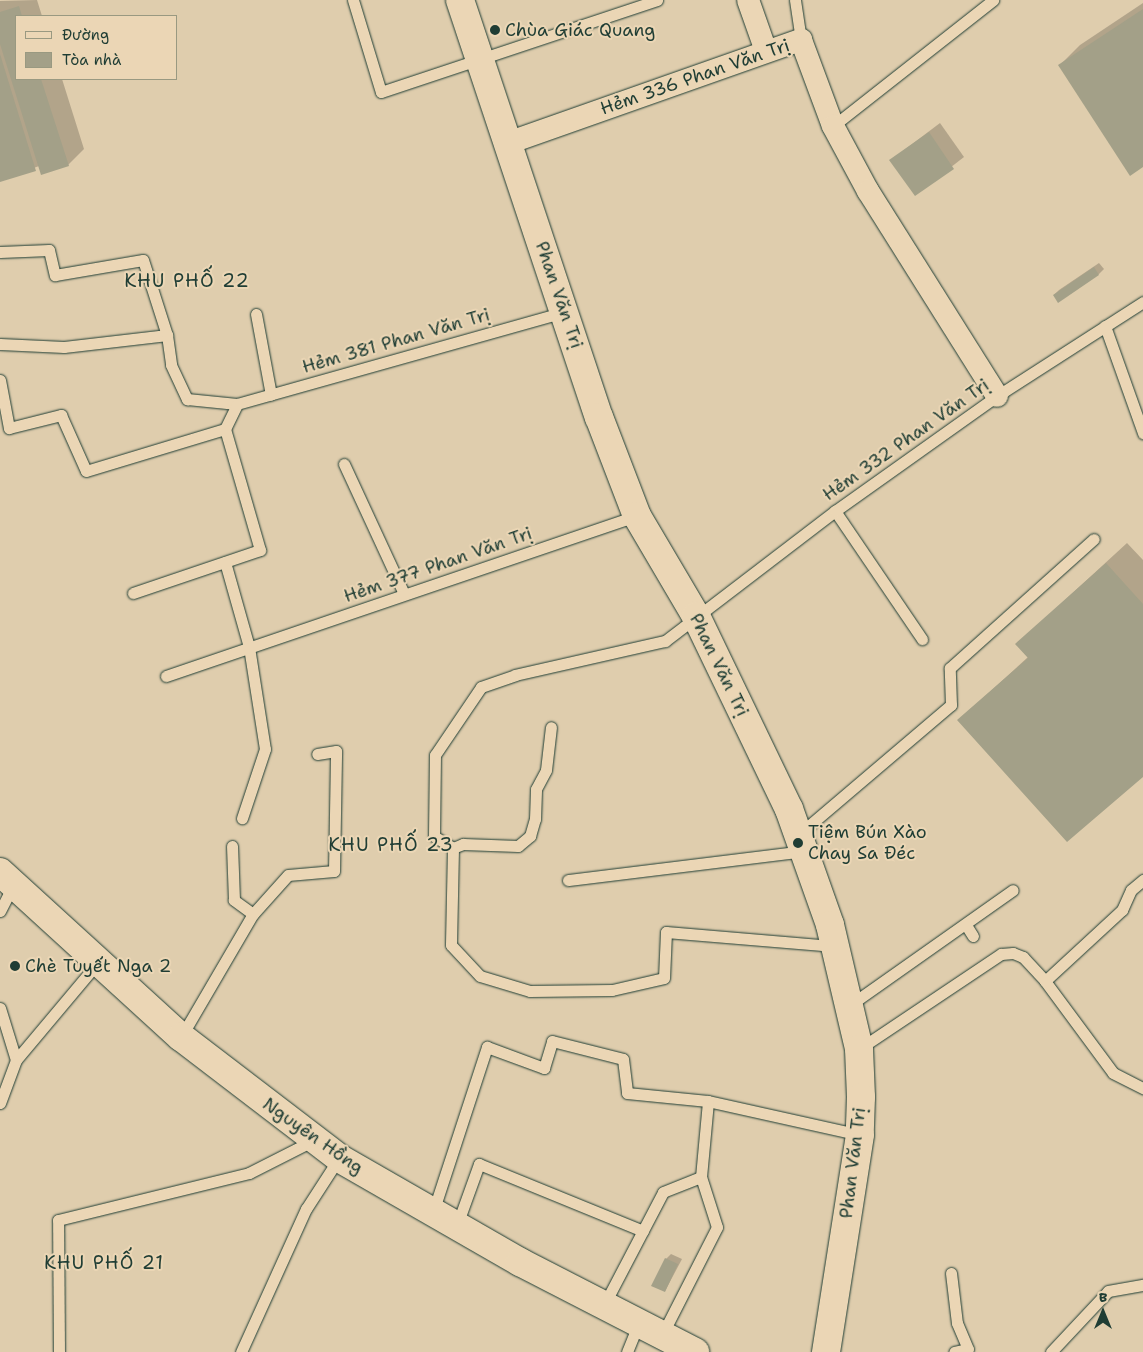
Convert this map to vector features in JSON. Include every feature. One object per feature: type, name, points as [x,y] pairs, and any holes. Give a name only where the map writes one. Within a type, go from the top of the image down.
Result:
[{"type":"main road","name":"Phan Văn Trị","points":[[460,0],[564,312],[637,516],[696,616],[801,843],[834,946],[859,1050],[860,1135],[826,1352]]},
{"type":"main road","name":"Nguyên Hồng","points":[[7,878],[181,1036],[339,1158],[433,1212],[695,1352]]},
{"type":"street","points":[[748,0],[766,51]]},
{"type":"street","name":"Hẻm 336 Phan Văn Trị","points":[[508,143],[801,40],[833,126],[868,191],[997,396]]},
{"type":"lane","points":[[353,0],[380,92],[657,0]]},
{"type":"lane","points":[[795,0],[801,40]]},
{"type":"lane","points":[[833,126],[993,0]]},
{"type":"lane","points":[[0,252],[49,250],[55,275],[143,260],[167,335],[64,347],[0,344]]},
{"type":"lane","name":"Hẻm 332 Phan Văn Trị","points":[[454,848],[434,836],[435,755],[481,687],[515,675],[664,641],[835,511],[997,396],[1143,302]]},
{"type":"lane","name":"Hẻm 381 Phan Văn Trị","points":[[167,335],[171,365],[187,399],[237,404],[564,312]]},
{"type":"lane","points":[[256,314],[271,395]]},
{"type":"lane","points":[[1105,326],[1143,433]]},
{"type":"lane","points":[[0,380],[8,428],[61,415],[86,471],[225,429]]},
{"type":"lane","points":[[134,593],[260,550],[225,429],[237,404]]},
{"type":"lane","points":[[344,464],[404,594]]},
{"type":"lane","points":[[835,511],[922,639]]},
{"type":"lane","name":"Hẻm 377 Phan Văn Trị","points":[[166,676],[637,516]]},
{"type":"lane","points":[[568,880],[801,843],[951,704],[950,668],[1094,538]]},
{"type":"lane","points":[[225,562],[249,647],[265,749],[242,818]]},
{"type":"lane","points":[[552,727],[546,770],[536,789],[535,819],[530,836],[518,846],[463,844],[454,848],[451,945],[480,976],[530,991],[612,990],[664,978],[666,932],[834,946]]},
{"type":"lane","points":[[181,1036],[253,914],[288,875],[334,872],[336,751],[317,754]]},
{"type":"lane","points":[[232,846],[234,900],[253,914]]},
{"type":"lane","points":[[0,911],[7,878]]},
{"type":"lane","points":[[1045,981],[1122,910],[1131,890],[1143,880]]},
{"type":"lane","points":[[848,1006],[1013,890]]},
{"type":"lane","points":[[966,924],[973,936]]},
{"type":"lane","points":[[859,1050],[1001,954],[1013,953],[1023,957],[1045,981],[1113,1073],[1142,1086]]},
{"type":"lane","points":[[0,1103],[16,1060],[99,961]]},
{"type":"lane","points":[[0,1008],[16,1060]]},
{"type":"lane","points":[[433,1212],[487,1047],[544,1068],[552,1041],[623,1059],[627,1093],[708,1101],[860,1135]]},
{"type":"lane","points":[[627,1352],[651,1329],[716,1226],[701,1177],[708,1101]]},
{"type":"lane","points":[[59,1352],[58,1220],[249,1173],[314,1140]]},
{"type":"lane","points":[[241,1352],[306,1209],[339,1158]]},
{"type":"lane","points":[[457,1225],[479,1164],[643,1231]]},
{"type":"lane","points":[[604,1305],[663,1192],[701,1177]]},
{"type":"lane","points":[[951,1273],[957,1323],[968,1349],[954,1352]]},
{"type":"lane","points":[[1051,1352],[1108,1291],[1143,1285]]},
{"type":"building","points":[[19,6],[22,15],[15,15],[15,80],[41,80],[69,166],[41,175],[0,44],[0,12]]},
{"type":"building","points":[[1143,9],[1143,167],[1130,176],[1058,65]]},
{"type":"building","points":[[0,54],[36,171],[0,182]]},
{"type":"building","points":[[929,132],[954,169],[915,196],[889,160]]},
{"type":"building","points":[[1094,267],[1099,275],[1058,303],[1053,295]]},
{"type":"building","points":[[1106,563],[1143,604],[1143,777],[1067,842],[957,720],[1028,658],[1015,644]]},
{"type":"building","points":[[665,1258],[678,1264],[665,1292],[651,1286]]},
{"type":"place","name":"Chùa Giác Quang","points":[[495,30]]},
{"type":"place","name":"Tiệm Bún Xào Chay Sa Đéc","points":[[798,843]]},
{"type":"place","name":"Chè Tuyết Nga 2","points":[[15,966]]},
{"type":"district","name":"KHU PHỐ 22","points":[[187,281]]},
{"type":"district","name":"KHU PHỐ 23","points":[[391,845]]},
{"type":"district","name":"KHU PHỐ 21","points":[[104,1263]]}]
